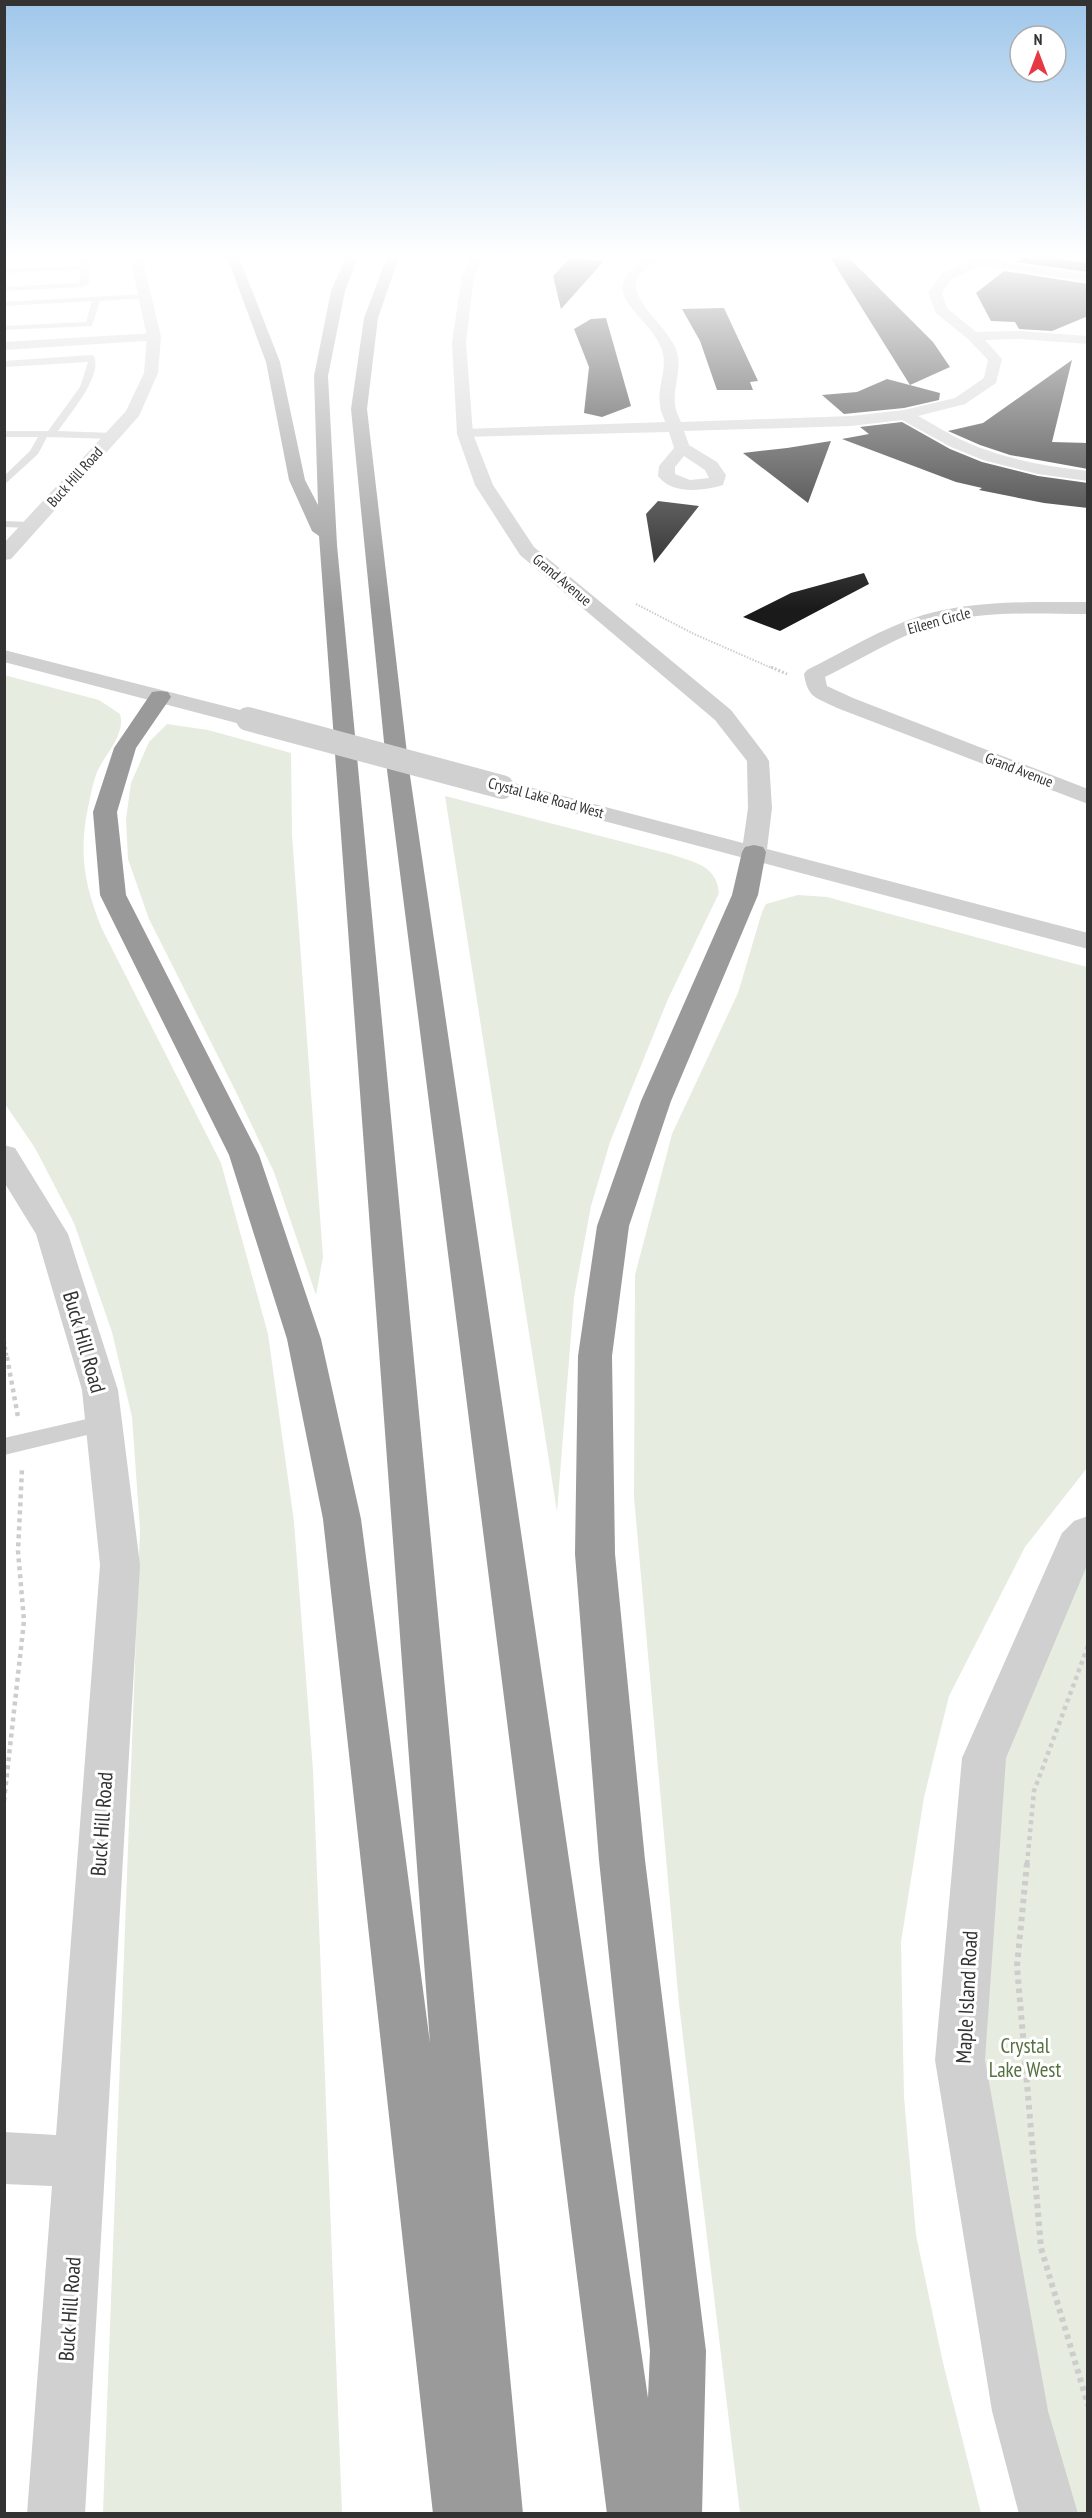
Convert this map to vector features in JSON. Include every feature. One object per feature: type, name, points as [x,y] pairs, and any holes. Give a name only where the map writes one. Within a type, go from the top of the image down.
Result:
[{"type":"highway","points":[[276,375],[297,480],[328,545]]},
{"type":"highway","points":[[321,375],[328,545],[494,2514]]},
{"type":"highway","points":[[364,375],[359,410],[395,750],[636,2514]]},
{"type":"highway","points":[[160,697],[125,748],[105,812],[113,895],[244,1155],[304,1339],[342,1519],[462,2514]]},
{"type":"highway","points":[[673,2514],[678,2351],[622,1860],[595,1554],[595,1356],[613,1226],[656,1101],[745,895],[754,852]]},
{"type":"street","name":"Buck Hill Road","points":[[4,555],[133,413],[151,375]]},
{"type":"street","name":"Grand Avenue","points":[[461,375],[465,434],[484,485],[527,551],[723,715],[758,761],[760,808],[754,852]]},
{"type":"street","points":[[672,375],[667,404],[682,448]]},
{"type":"street","points":[[465,434],[851,421],[904,415],[960,401],[991,380],[992,375]]},
{"type":"street","points":[[904,415],[958,444],[996,459],[1054,472],[1088,476]]},
{"type":"street","name":"Eileen Circle","points":[[817,685],[814,674],[910,626],[947,616],[993,609],[1088,608]]},
{"type":"street","name":"Crystal Lake Road West","points":[[4,657],[248,719],[1088,941]]},
{"type":"street","name":"Grand Avenue","points":[[817,685],[845,703],[1088,797]]},
{"type":"street","name":"Buck Hill Road","points":[[10,1174],[52,1234],[100,1390],[120,1565],[56,2514]]},
{"type":"street","name":"Maple Island Road","points":[[1049,2514],[1020,2411],[960,2060],[984,1758],[1076,1544],[1088,1532]]},
{"type":"street","points":[[4,2157],[80,2162]]},
{"type":"lane","points":[[4,482],[35,452],[35,448],[84,387],[88,375]]},
{"type":"lane","points":[[4,434],[113,436]]},
{"type":"lane","points":[[4,524],[31,525]]},
{"type":"lane","points":[[14,1445],[104,1424]]},
{"type":"path","points":[[628,600],[694,634],[799,680],[817,685]]},
{"type":"path","points":[[4,1341],[14,1445],[18,1551],[24,1621],[4,1801]]},
{"type":"path","points":[[1088,1646],[1034,1791],[1017,1966],[1041,2248],[1088,2405]]},
{"type":"green space","points":[[4,675],[99,700],[120,714],[120,729],[97,772],[89,803],[84,837],[87,882],[102,929],[221,1163],[268,1334],[294,1522],[313,1770],[342,2513],[103,2513],[140,1530],[132,1417],[112,1332],[74,1223],[35,1148],[5,1104]]},
{"type":"green space","points":[[167,724],[208,730],[291,753],[292,835],[323,1257],[316,1295],[274,1172],[149,919],[128,859],[126,819],[131,783],[149,742]]},
{"type":"green space","points":[[445,796],[687,860],[709,870],[714,876],[719,893],[668,999],[610,1142],[591,1206],[574,1297],[557,1512]]},
{"type":"green space","points":[[798,895],[827,897],[1087,967],[1087,1468],[1025,1547],[949,1696],[924,1797],[901,1942],[904,2097],[916,2235],[943,2363],[981,2513],[740,2513],[679,2004],[634,1497],[635,1275],[672,1134],[738,993],[762,912],[766,904]]},
{"type":"green space","name":"Crystal Lake West","points":[[1087,1532],[1087,2513],[1049,2513],[960,2060],[984,1758]]},
{"type":"building","points":[[588,375],[622,375],[631,406],[602,417],[584,413]]},
{"type":"building","points":[[712,375],[755,375],[758,381],[750,382],[753,390],[717,390]]},
{"type":"building","points":[[903,375],[933,375],[910,385]]},
{"type":"building","points":[[1052,375],[1068,375],[1052,442],[1088,443],[1088,469],[1010,455],[948,431],[983,423]]},
{"type":"building","points":[[887,379],[940,393],[939,400],[904,408],[844,414],[822,395],[857,392]]},
{"type":"building","points":[[902,422],[950,449],[982,462],[1038,476],[1088,483],[1088,508],[1044,503],[979,490],[982,488],[956,482],[842,439],[869,434],[860,427]]},
{"type":"building","points":[[831,441],[808,503],[743,453],[787,448]]},
{"type":"building","points":[[658,501],[699,506],[654,563],[646,514]]},
{"type":"building","points":[[864,573],[869,584],[780,631],[743,617],[791,593]]}]
